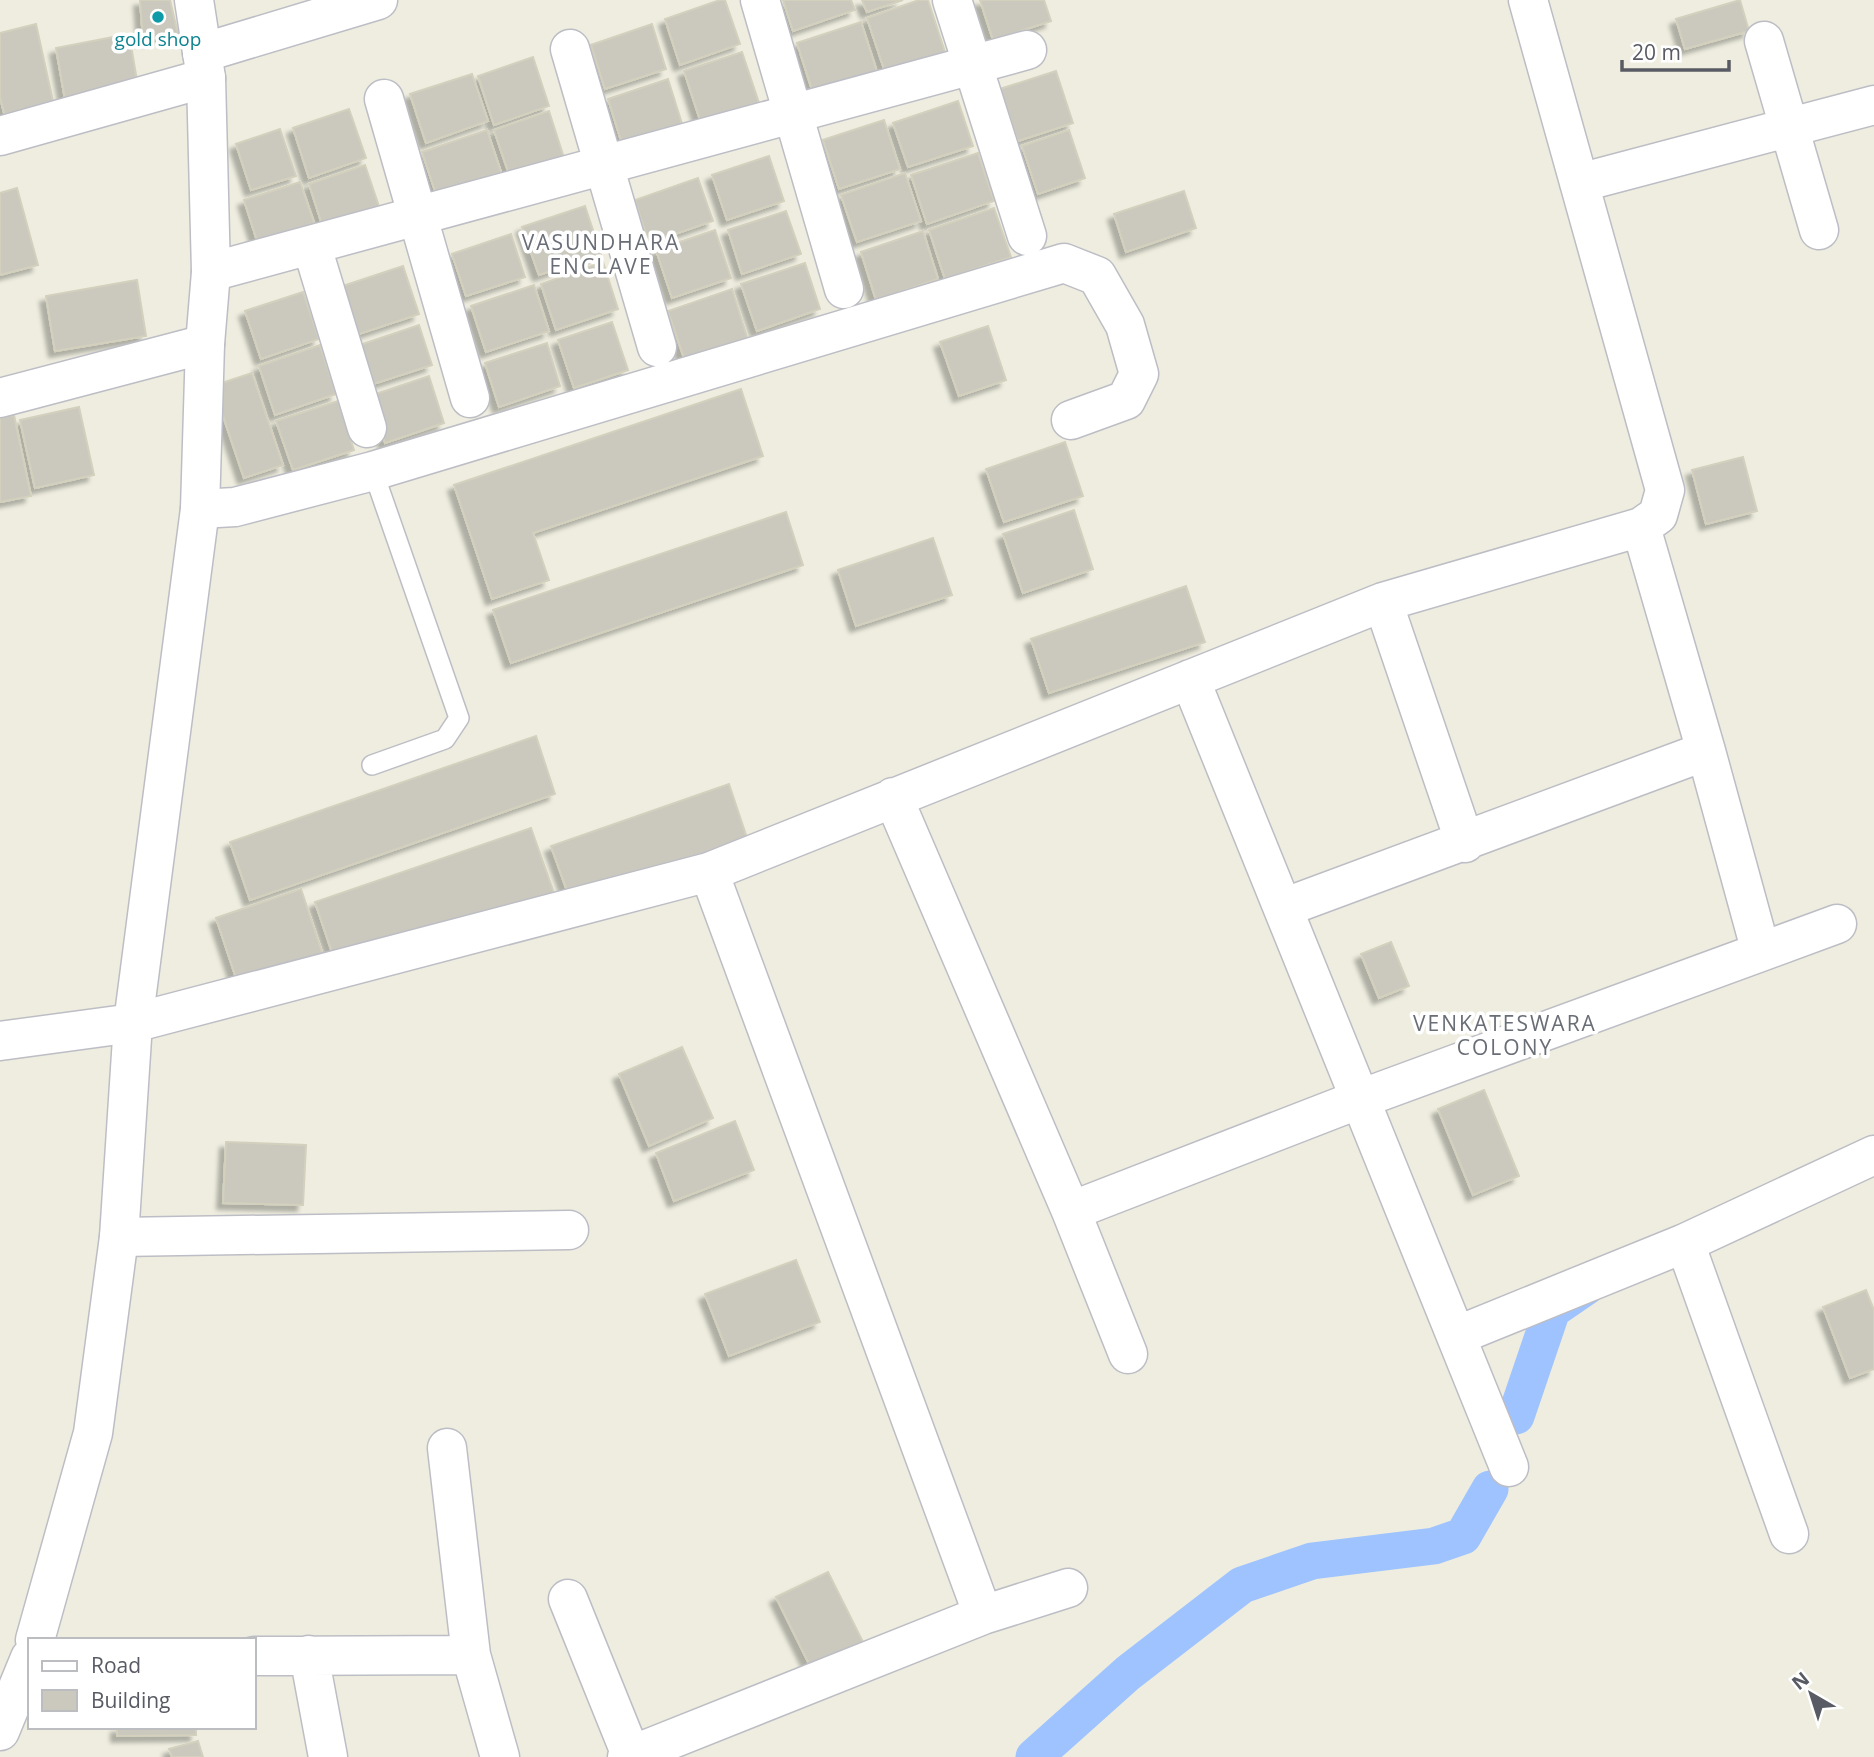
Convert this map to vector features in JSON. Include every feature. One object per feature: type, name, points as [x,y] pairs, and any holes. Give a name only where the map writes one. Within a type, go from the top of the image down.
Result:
[{"type":"street","points":[[36,1638],[93,1433],[120,1237],[133,1023],[200,509],[205,344],[211,272],[204,65],[194,0]]},
{"type":"street","points":[[0,135],[204,65],[378,0]]},
{"type":"street","points":[[761,0],[844,289]]},
{"type":"street","points":[[952,0],[1027,236]]},
{"type":"street","points":[[0,1041],[133,1023],[709,872],[1383,602],[1641,527],[1658,515],[1665,490],[1528,0]]},
{"type":"street","points":[[1764,41],[1819,230]]},
{"type":"street","points":[[570,49],[657,347]]},
{"type":"street","points":[[211,272],[312,247],[1027,50]]},
{"type":"street","points":[[384,99],[470,398]]},
{"type":"street","points":[[1579,183],[1874,105]]},
{"type":"street","points":[[312,247],[367,428]]},
{"type":"street","points":[[200,509],[235,507],[373,471],[1064,263],[1097,276],[1125,325],[1139,374],[1126,400],[1071,420]]},
{"type":"street","points":[[0,398],[205,344]]},
{"type":"street","points":[[1641,527],[1761,952]]},
{"type":"street","points":[[1383,602],[1465,842]]},
{"type":"street","points":[[1190,679],[1509,1467]]},
{"type":"street","points":[[1283,908],[1706,751]]},
{"type":"street","points":[[893,797],[1071,1211],[1128,1354]]},
{"type":"street","points":[[709,872],[983,1615]]},
{"type":"street","points":[[1071,1211],[1360,1099],[1837,924]]},
{"type":"street","points":[[1456,1336],[1685,1243],[1874,1155]]},
{"type":"street","points":[[120,1237],[569,1230]]},
{"type":"street","points":[[1685,1243],[1789,1534]]},
{"type":"street","points":[[447,1448],[471,1655],[500,1757]]},
{"type":"street","points":[[568,1599],[629,1756],[692,1746],[983,1615],[1069,1588]]},
{"type":"street","points":[[309,1655],[328,1757]]},
{"type":"street","points":[[256,1656],[471,1655]]},
{"type":"street","points":[[0,1731],[28,1662]]},
{"type":"lane","points":[[372,765],[445,739],[459,718],[373,471]]},
{"type":"building","name":"gold shop","points":[[140,0],[170,0],[178,34],[143,40]]},
{"type":"building","points":[[725,0],[740,44],[680,65],[665,19]]},
{"type":"building","points":[[783,0],[851,0],[855,10],[793,31]]},
{"type":"building","points":[[862,0],[903,0],[867,12]]},
{"type":"building","points":[[919,0],[928,0],[945,52],[885,72],[867,18]]},
{"type":"building","points":[[980,0],[1044,0],[1051,21],[993,40]]},
{"type":"building","points":[[1740,0],[1749,31],[1685,49],[1676,19]]},
{"type":"building","points":[[861,22],[877,72],[813,93],[797,43]]},
{"type":"building","points":[[36,24],[55,110],[6,121],[0,97],[0,33]]},
{"type":"building","points":[[652,24],[666,69],[605,89],[591,45]]},
{"type":"building","points":[[129,34],[139,92],[66,105],[56,48]]},
{"type":"building","points":[[742,52],[759,103],[701,123],[684,71]]},
{"type":"building","points":[[533,57],[549,106],[494,125],[478,76]]},
{"type":"building","points":[[1056,71],[1073,123],[1018,141],[1000,89]]},
{"type":"building","points":[[472,74],[488,121],[426,143],[410,94]]},
{"type":"building","points":[[668,79],[684,130],[624,150],[608,99]]},
{"type":"building","points":[[958,101],[973,146],[908,167],[893,123]]},
{"type":"building","points":[[349,109],[366,158],[309,178],[293,128]]},
{"type":"building","points":[[549,111],[565,161],[511,180],[494,130]]},
{"type":"building","points":[[884,120],[900,169],[839,189],[823,140]]},
{"type":"building","points":[[280,129],[296,176],[251,190],[236,144]]},
{"type":"building","points":[[487,130],[503,178],[438,200],[422,152]]},
{"type":"building","points":[[1069,130],[1085,178],[1038,194],[1022,146]]},
{"type":"building","points":[[978,153],[994,201],[927,224],[911,175]]},
{"type":"building","points":[[769,156],[784,201],[727,220],[712,175]]},
{"type":"building","points":[[365,165],[382,215],[325,234],[309,184]]},
{"type":"building","points":[[905,173],[921,221],[857,242],[841,195]]},
{"type":"building","points":[[698,178],[713,221],[649,243],[635,200]]},
{"type":"building","points":[[300,182],[317,231],[260,250],[244,200]]},
{"type":"building","points":[[17,188],[38,265],[0,275],[0,193]]},
{"type":"building","points":[[1184,191],[1196,228],[1126,252],[1114,214]]},
{"type":"building","points":[[585,206],[601,254],[539,275],[522,227]]},
{"type":"building","points":[[994,208],[1011,257],[945,279],[929,230]]},
{"type":"building","points":[[786,211],[801,254],[742,274],[728,230]]},
{"type":"building","points":[[715,230],[731,278],[672,298],[656,250]]},
{"type":"building","points":[[923,231],[938,279],[876,300],[861,252]]},
{"type":"building","points":[[511,234],[525,277],[466,296],[452,254]]},
{"type":"building","points":[[603,262],[618,309],[556,330],[541,284]]},
{"type":"building","points":[[805,263],[820,309],[757,331],[741,284]]},
{"type":"building","points":[[403,266],[419,314],[353,336],[337,288]]},
{"type":"building","points":[[137,280],[146,336],[55,351],[46,296]]},
{"type":"building","points":[[534,285],[549,331],[486,352],[471,306]]},
{"type":"building","points":[[732,289],[748,340],[685,361],[668,311]]},
{"type":"building","points":[[303,292],[319,339],[261,359],[245,311]]},
{"type":"building","points":[[612,322],[628,370],[574,388],[558,340]]},
{"type":"building","points":[[419,325],[432,365],[367,386],[354,347]]},
{"type":"building","points":[[988,326],[1006,380],[959,396],[940,342]]},
{"type":"building","points":[[547,343],[560,386],[499,407],[485,363]]},
{"type":"building","points":[[320,345],[336,394],[275,415],[259,366]]},
{"type":"building","points":[[252,373],[283,465],[244,478],[213,386]]},
{"type":"building","points":[[429,376],[444,423],[385,443],[370,396]]},
{"type":"building","points":[[741,389],[763,456],[533,533],[549,580],[492,599],[454,485]]},
{"type":"building","points":[[338,401],[354,450],[293,470],[276,421]]},
{"type":"building","points":[[79,407],[94,475],[35,488],[20,420]]},
{"type":"building","points":[[14,415],[31,496],[0,502],[0,418]]},
{"type":"building","points":[[1065,442],[1083,496],[1004,522],[986,469]]},
{"type":"building","points":[[1743,457],[1757,511],[1706,524],[1692,470]]},
{"type":"building","points":[[1074,510],[1093,569],[1023,593],[1003,534]]},
{"type":"building","points":[[786,512],[803,565],[511,663],[493,610]]},
{"type":"building","points":[[933,538],[952,595],[856,626],[838,570]]},
{"type":"building","points":[[1186,586],[1205,642],[1049,693],[1031,639]]},
{"type":"building","points":[[536,736],[555,794],[250,900],[230,842]]},
{"type":"building","points":[[729,784],[748,841],[571,902],[551,846]]},
{"type":"building","points":[[531,828],[554,893],[337,967],[315,902]]},
{"type":"building","points":[[301,889],[323,955],[238,984],[216,918]]},
{"type":"building","points":[[1391,942],[1409,986],[1379,998],[1361,954]]},
{"type":"building","points":[[682,1047],[713,1118],[649,1146],[619,1074]]},
{"type":"building","points":[[1484,1090],[1519,1176],[1473,1195],[1438,1109]]},
{"type":"building","points":[[735,1121],[754,1170],[674,1201],[656,1153]]},
{"type":"building","points":[[226,1142],[306,1145],[303,1205],[223,1203]]},
{"type":"building","points":[[796,1260],[820,1322],[729,1356],[705,1294]]},
{"type":"building","points":[[1866,1290],[1874,1310],[1874,1369],[1850,1378],[1823,1307]]},
{"type":"building","points":[[828,1572],[864,1644],[812,1670],[776,1597]]},
{"type":"building","points":[[117,1729],[196,1729],[196,1735],[117,1736]]},
{"type":"building","points":[[198,1741],[203,1757],[172,1757],[169,1749]]},
{"type":"waterway","points":[[1516,1416],[1552,1310],[1587,1286]]},
{"type":"waterway","points":[[1034,1757],[1128,1673],[1242,1585],[1312,1561],[1434,1546],[1463,1536],[1490,1489]]},
{"type":"place","name":"gold shop","points":[[158,17]]},
{"type":"district","name":"VASUNDHARA ENCLAVE","points":[[601,254]]},
{"type":"district","name":"VENKATESWARA COLONY","points":[[1505,1035]]}]
